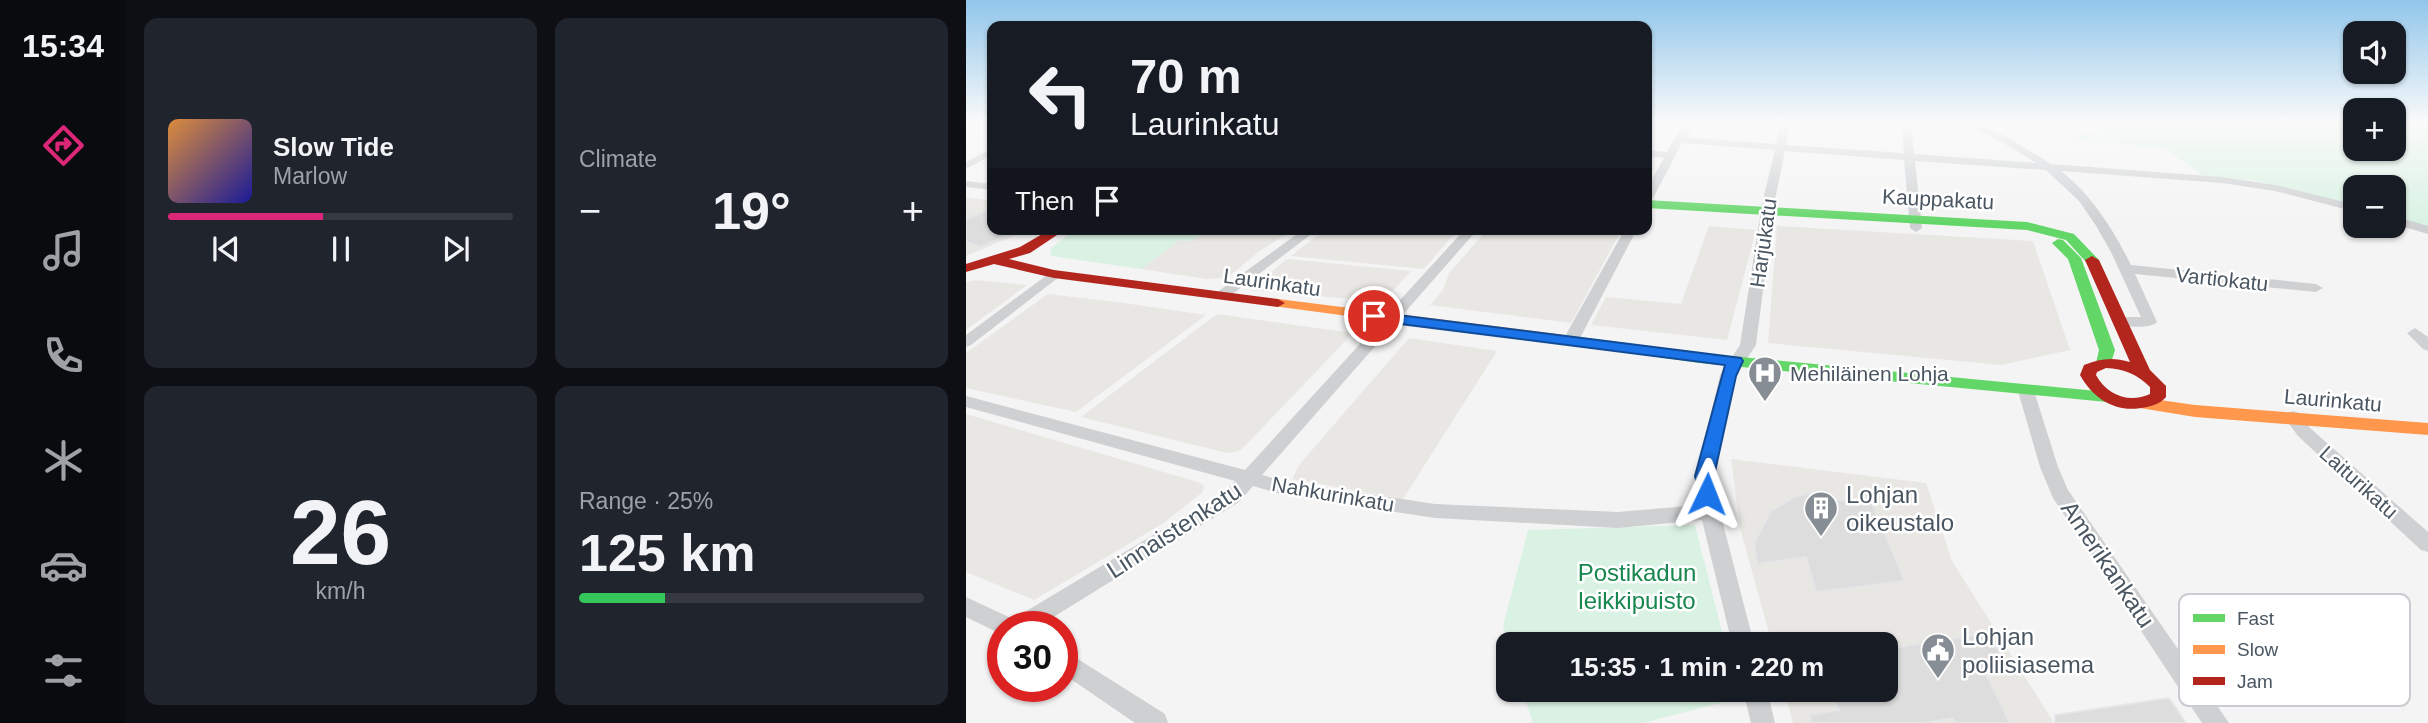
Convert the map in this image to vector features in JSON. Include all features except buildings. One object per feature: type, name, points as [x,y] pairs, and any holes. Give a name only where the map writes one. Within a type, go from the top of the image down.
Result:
[{"type":"main road","name":"Kauppakatu","points":[[1652,205],[1766,217]]},
{"type":"main road","name":"Kauppakatu","points":[[1652,212],[2036,227],[2068,237],[2091,256],[2143,372]]},
{"type":"main road","name":"Kauppakatu","points":[[1915,223],[2034,235],[2070,251],[2107,350],[2104,363]]},
{"type":"main road","points":[[990,259],[1031,235]]},
{"type":"main road","points":[[966,268],[1025,250],[1050,235]]},
{"type":"main road","name":"Laurinkatu","points":[[990,259],[1054,274],[1735,361],[2026,391],[2050,389],[2107,397],[2127,404],[2196,411],[2428,429]]},
{"type":"main road","points":[[2104,363],[2123,364],[2143,372],[2158,386],[2158,397],[2146,404]]},
{"type":"main road","name":"Laurinkatu","points":[[2050,389],[2088,374],[2095,365],[2104,363]]},
{"type":"main road","points":[[2088,374],[2093,386],[2107,397]]},
{"type":"main road","name":"Laurinkatu","points":[[2158,386],[2234,412]]},
{"type":"street","points":[[966,166],[984,156]]},
{"type":"street","points":[[1652,189],[1671,156]]},
{"type":"street","name":"Harjukatu","points":[[1741,632],[1710,512],[1705,476],[1728,376],[1735,361],[1748,345],[1766,217],[1779,156]]},
{"type":"street","points":[[1891,156],[2222,180],[2276,188],[2343,206]]},
{"type":"street","points":[[2030,156],[2053,168],[2097,214],[2128,270],[2150,322],[2118,320]]},
{"type":"street","points":[[1909,157],[1915,223]]},
{"type":"street","points":[[966,184],[987,186]]},
{"type":"street","points":[[2406,224],[2428,230]]},
{"type":"street","points":[[1221,296],[1303,235]]},
{"type":"street","name":"Linnaistenkatu","points":[[1046,611],[1232,497],[1252,478],[1467,235]]},
{"type":"street","points":[[1571,340],[1628,235]]},
{"type":"street","name":"Vartiokatu","points":[[2128,270],[2316,288]]},
{"type":"street","points":[[966,342],[1054,274]]},
{"type":"street","points":[[2415,332],[2428,346]]},
{"type":"street","name":"Amerikankatu","points":[[2026,391],[2049,467],[2060,493],[2179,667]]},
{"type":"street","name":"Nahkurinkatu","points":[[966,401],[1284,488],[1435,511],[1618,520],[1710,512]]},
{"type":"street","name":"Laiturikatu","points":[[2293,417],[2304,432],[2428,544]]},
{"type":"street","points":[[966,606],[987,616]]},
{"type":"street","points":[[1078,671],[1156,723]]},
{"type":"street","points":[[1758,702],[1763,723]]},
{"type":"street","name":"Amerikankatu","points":[[2205,706],[2217,723]]},
{"type":"shaded area","points":[[966,197],[987,200],[987,235],[1016,235],[966,256]]},
{"type":"shaded area","points":[[1709,226],[1756,230],[1727,340],[1591,325],[1606,297],[1681,304]]},
{"type":"shaded area","points":[[1777,226],[2033,241],[2070,350],[2001,365],[1768,343]]},
{"type":"shaded area","points":[[1200,235],[1285,235],[1261,250],[1227,278],[1206,279],[1141,269],[1179,240],[1192,241]]},
{"type":"shaded area","points":[[1318,235],[1453,235],[1424,269],[1291,256]]},
{"type":"shaded area","points":[[1483,235],[1619,235],[1571,323],[1430,305],[1443,290],[1449,273]]},
{"type":"shaded area","points":[[1287,259],[1411,271],[1383,302],[1250,290]]},
{"type":"shaded area","points":[[975,280],[1027,285],[966,330],[966,282]]},
{"type":"shaded area","points":[[1048,294],[1206,315],[1076,412],[966,388],[966,353]]},
{"type":"shaded area","points":[[1217,314],[1353,333],[1242,449],[1235,452],[1227,453],[1081,417]]},
{"type":"shaded area","points":[[1409,338],[1497,351],[1403,499],[1292,479],[1299,465]]},
{"type":"shaded area","points":[[966,414],[1198,482],[1204,486],[1203,492],[1162,524],[1034,600],[966,572]]},
{"type":"shaded area","points":[[1731,459],[1926,483],[1952,561],[2054,723],[1793,723],[1787,702],[1898,702],[1898,632],[1769,632],[1740,528]]},
{"type":"green space","points":[[2175,156],[2343,156],[2343,161],[2406,161],[2406,156],[2428,156],[2428,227],[2406,221],[2406,175],[2343,175],[2343,203],[2257,181],[2202,175]]},
{"type":"green space","points":[[1068,235],[1200,235],[1192,241],[1179,240],[1141,269],[1051,256],[1050,249]]},
{"type":"green space","name":"Postikadun leikkipuisto","points":[[1695,525],[1722,632],[1505,632],[1503,626],[1528,530]]},
{"type":"green space","points":[[1526,702],[1724,702],[1643,723],[1533,723]]},
{"type":"traffic: fast","points":[[1652,204],[2027,226],[2070,237],[2092,260]]},
{"type":"traffic: fast","points":[[2058,243],[2074,258],[2107,350],[2104,363]]},
{"type":"traffic: fast","points":[[1565,340],[1700,358],[2107,397]]},
{"type":"traffic: slow","points":[[1278,303],[1565,340]]},
{"type":"traffic: slow","points":[[2146,404],[2195,411],[2428,429]]},
{"type":"traffic: jam","points":[[966,268],[1025,250],[1050,235]]},
{"type":"traffic: jam","points":[[991,259],[1054,274],[1278,303]]},
{"type":"traffic: jam","points":[[2092,260],[2143,372]]},
{"type":"traffic: jam","points":[[2104,363],[2120,364],[2141,371],[2158,386],[2158,397],[2138,404],[2108,398],[2093,384],[2088,375],[2090,369],[2104,363]]},
{"type":"place","name":"Mehiläinen Lohja","points":[[1765,403]]},
{"type":"place","name":"Lohjan oikeustalo","points":[[1821,538]]},
{"type":"place","name":"Lohjan poliisiasema","points":[[1938,680]]},
{"type":"route","points":[[1374,316],[1735,361],[1728,376],[1705,476],[1707,494]]}]
